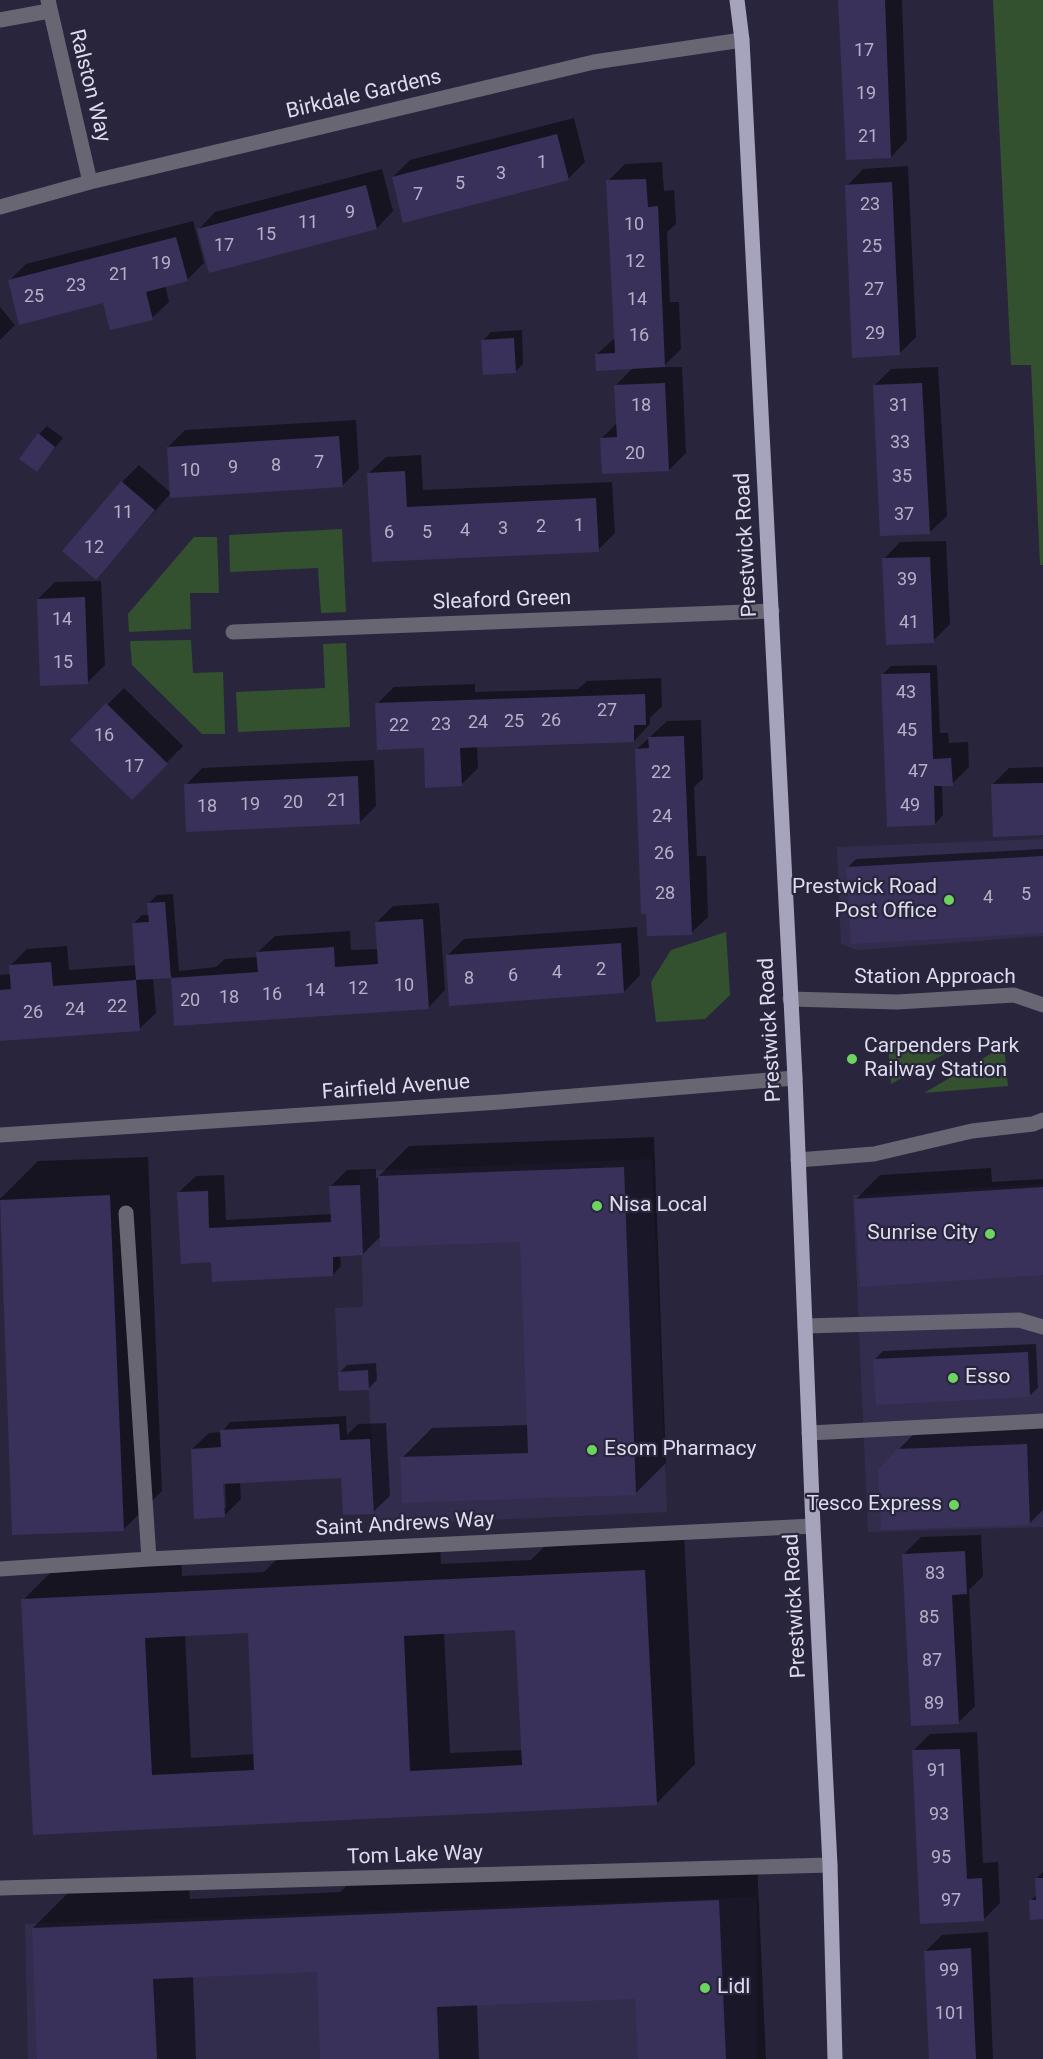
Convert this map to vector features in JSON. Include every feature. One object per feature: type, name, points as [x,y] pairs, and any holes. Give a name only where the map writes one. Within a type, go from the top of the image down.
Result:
[{"type":"main road","name":"Prestwick Road","points":[[737,0],[742,40],[795,1078],[813,1526],[830,1865],[835,2059]]},
{"type":"street","points":[[0,20],[49,6]]},
{"type":"street","name":"Ralston Way","points":[[49,6],[90,182]]},
{"type":"street","name":"Birkdale Gardens","points":[[0,207],[90,182],[594,62],[742,40]]},
{"type":"street","name":"Sleaford Green","points":[[233,632],[772,611]]},
{"type":"street","name":"Station Approach","points":[[790,999],[897,1002],[1014,995],[1043,1005]]},
{"type":"street","name":"Fairfield Avenue","points":[[0,1136],[500,1102],[795,1078]]},
{"type":"street","points":[[798,1160],[874,1154],[972,1131],[1033,1124],[1043,1120]]},
{"type":"street","points":[[126,1213],[149,1558]]},
{"type":"street","points":[[805,1326],[1019,1320],[1043,1327]]},
{"type":"street","points":[[809,1433],[1043,1421]]},
{"type":"street","name":"Saint Andrews Way","points":[[0,1569],[149,1558],[813,1526]]},
{"type":"street","name":"Tom Lake Way","points":[[0,1888],[830,1865]]},
{"type":"shaded area","points":[[1043,839],[1043,936],[857,950],[841,944],[837,847]]},
{"type":"shaded area","points":[[652,1159],[667,1512],[375,1525],[368,1371],[338,1372],[335,1308],[363,1307],[360,1171]]},
{"type":"shaded area","points":[[1043,1184],[1043,1527],[868,1532],[853,1195]]},
{"type":"shaded area","points":[[757,1897],[757,2059],[28,2059],[25,1924]]},
{"type":"green space","points":[[993,0],[1043,0],[1043,565],[1040,565],[1031,365],[1011,365]]},
{"type":"green space","points":[[342,529],[346,612],[321,613],[318,568],[230,572],[229,535]]},
{"type":"green space","points":[[194,537],[217,537],[219,593],[190,593],[191,629],[129,632],[128,614]]},
{"type":"green space","points":[[191,640],[193,673],[223,672],[225,734],[202,734],[132,665],[130,641]]},
{"type":"green space","points":[[346,643],[350,727],[238,732],[236,692],[325,688],[323,644]]},
{"type":"green space","points":[[726,932],[730,995],[705,1019],[656,1022],[651,982],[671,950]]},
{"type":"green space","points":[[971,1039],[891,1084],[888,1044]]},
{"type":"green space","points":[[1004,1046],[1008,1086],[924,1093]]},
{"type":"building","points":[[838,0],[885,0],[891,158],[846,160]]},
{"type":"building","points":[[557,134],[569,180],[403,223],[392,177]]},
{"type":"building","points":[[646,179],[648,207],[658,206],[665,367],[596,371],[595,354],[615,353],[606,180]]},
{"type":"building","points":[[892,182],[900,355],[852,358],[845,185]]},
{"type":"building","points":[[366,185],[377,229],[209,273],[197,229]]},
{"type":"building","points":[[176,237],[188,281],[146,292],[153,320],[110,330],[103,303],[19,325],[8,280]]},
{"type":"building","points":[[514,338],[516,373],[483,375],[481,340]]},
{"type":"building","points":[[665,383],[669,471],[602,474],[600,438],[617,437],[614,385]]},
{"type":"building","points":[[922,383],[930,534],[880,536],[873,385]]},
{"type":"building","points":[[38,433],[55,447],[37,472],[19,459]]},
{"type":"building","points":[[339,436],[343,487],[170,498],[167,447]]},
{"type":"building","points":[[405,471],[407,507],[596,498],[599,552],[372,562],[367,473]]},
{"type":"building","points":[[121,481],[155,510],[96,580],[62,551]]},
{"type":"building","points":[[930,557],[934,643],[886,645],[882,558]]},
{"type":"building","points":[[85,597],[88,684],[40,686],[37,599]]},
{"type":"building","points":[[930,673],[933,759],[951,758],[953,786],[934,786],[935,825],[887,827],[881,674]]},
{"type":"building","points":[[645,694],[646,725],[634,725],[634,742],[460,748],[462,786],[425,788],[424,748],[377,750],[375,703]]},
{"type":"building","points":[[106,703],[168,764],[132,800],[70,740]]},
{"type":"building","points":[[684,736],[692,935],[647,936],[646,914],[641,914],[635,749],[649,748],[648,737]]},
{"type":"building","points":[[358,776],[360,824],[186,832],[184,784]]},
{"type":"building","points":[[1043,783],[1043,835],[993,837],[991,784]]},
{"type":"building","points":[[1043,856],[1043,933],[851,944],[846,867]]},
{"type":"building","points":[[165,902],[171,978],[136,980],[132,923],[149,922],[147,903]]},
{"type":"building","points":[[423,919],[429,1009],[174,1026],[171,978],[258,972],[256,952],[334,947],[335,967],[378,964],[375,922]]},
{"type":"building","points":[[621,943],[624,993],[449,1006],[446,955]]},
{"type":"building","points":[[51,962],[53,986],[136,980],[140,1031],[0,1041],[0,990],[11,989],[9,965]]},
{"type":"building","points":[[624,1167],[636,1495],[402,1503],[400,1457],[528,1453],[520,1242],[380,1247],[378,1176]]},
{"type":"building","points":[[360,1185],[363,1255],[333,1257],[333,1276],[212,1282],[211,1262],[181,1264],[177,1192],[208,1191],[209,1228],[331,1222],[329,1186]]},
{"type":"building","points":[[1043,1187],[1043,1275],[860,1287],[854,1199]]},
{"type":"building","points":[[110,1195],[124,1531],[12,1535],[0,1200]]},
{"type":"building","points":[[1028,1352],[1030,1397],[876,1405],[873,1359]]},
{"type":"building","points":[[368,1370],[369,1390],[339,1391],[338,1372]]},
{"type":"building","points":[[339,1424],[340,1440],[370,1439],[374,1514],[343,1515],[341,1478],[223,1484],[225,1517],[194,1519],[191,1449],[221,1447],[220,1430]]},
{"type":"building","points":[[1027,1444],[1030,1525],[881,1530],[878,1470],[897,1449]]},
{"type":"building","points":[[965,1551],[967,1594],[952,1595],[959,1724],[911,1726],[902,1554]]},
{"type":"building","points":[[645,1570],[657,1805],[33,1835],[21,1599]],"holes":[[[515,1630],[522,1765],[410,1771],[404,1636]],[[248,1633],[254,1770],[152,1775],[145,1638]]]},
{"type":"building","points":[[960,1749],[967,1879],[982,1878],[984,1921],[920,1924],[912,1750]]},
{"type":"building","points":[[1035,1878],[1043,1878],[1043,1919],[1030,1920],[1029,1900],[1036,1900]]},
{"type":"building","points":[[719,1900],[726,2059],[638,2059],[635,1999],[437,2007],[439,2059],[320,2059],[317,1972],[153,1979],[157,2059],[37,2059],[32,1928]]},
{"type":"building","points":[[971,1948],[976,2059],[929,2059],[924,1951]]},
{"type":"place","name":"Prestwick Road Post Office","points":[[949,900]]},
{"type":"place","name":"Carpenders Park Railway Station","points":[[852,1059]]},
{"type":"place","name":"Nisa Local","points":[[597,1206]]},
{"type":"place","name":"Sunrise City","points":[[990,1234]]},
{"type":"place","name":"Esso","points":[[953,1378]]},
{"type":"place","name":"Esom Pharmacy","points":[[592,1450]]},
{"type":"place","name":"Tesco Express","points":[[954,1505]]},
{"type":"place","name":"Lidl","points":[[705,1988]]}]
